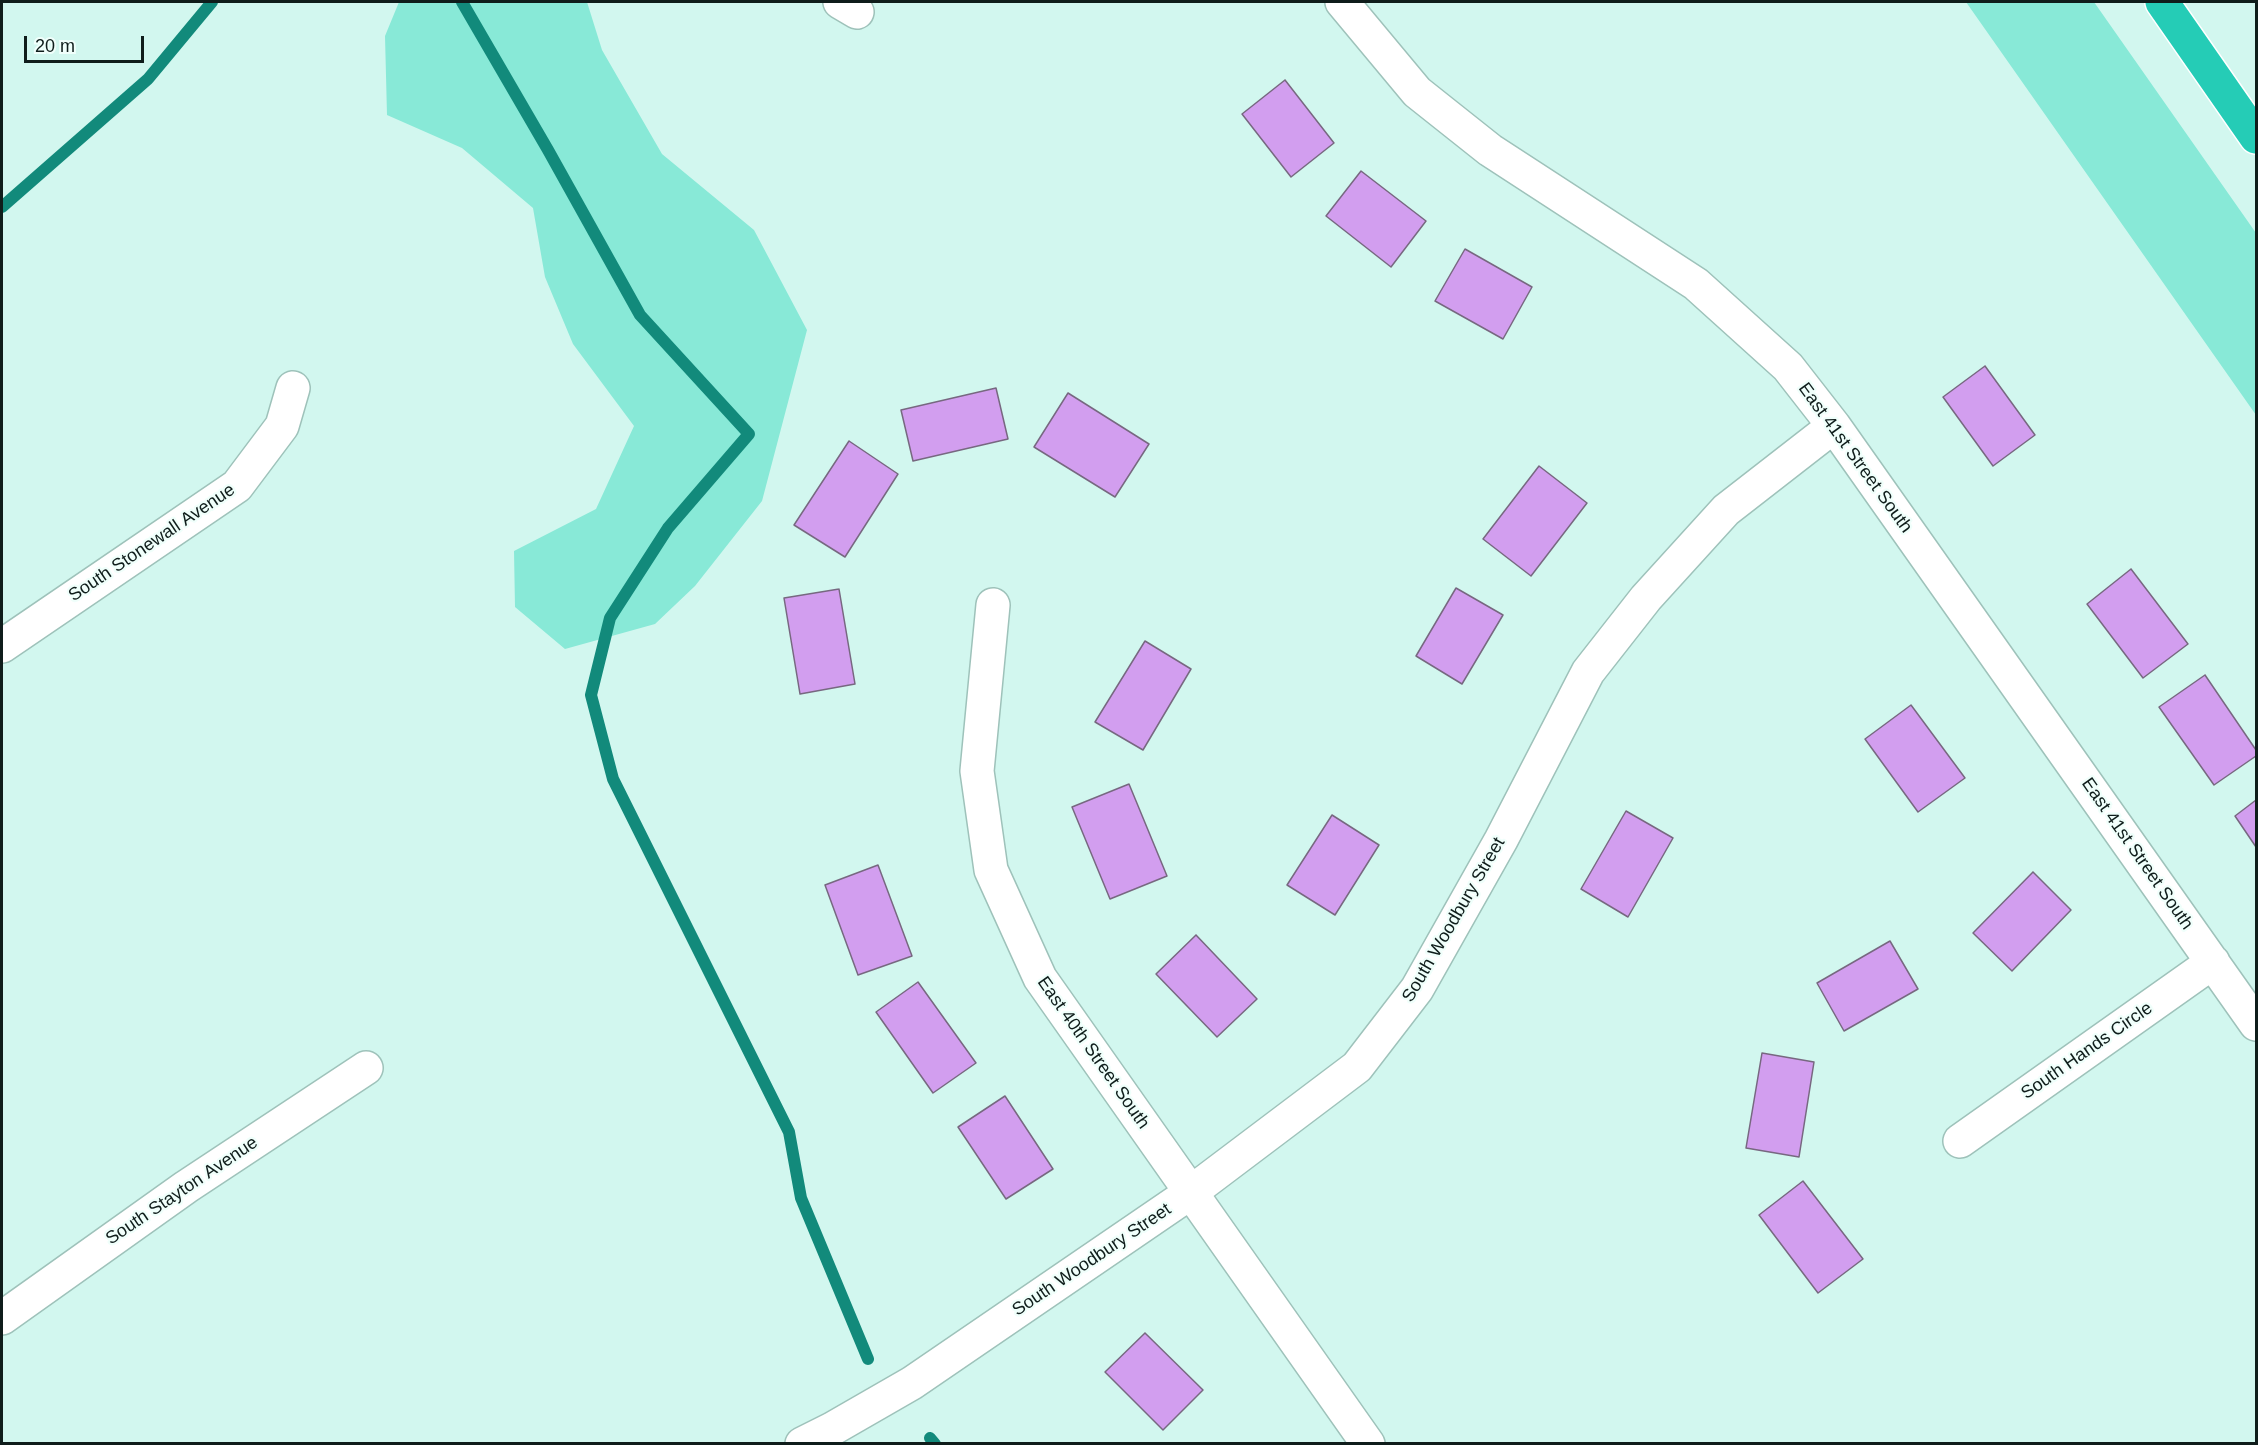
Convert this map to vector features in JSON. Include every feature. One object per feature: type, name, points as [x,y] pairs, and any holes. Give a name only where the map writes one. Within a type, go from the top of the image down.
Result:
[{"type":"highway","points":[[2162,2],[2256,137]]},
{"type":"street","name":"East 41st Street South","points":[[1342,2],[1417,92],[1490,150],[1696,284],[1788,368],[1834,426],[2256,1024]]},
{"type":"street","name":"South Stonewall Avenue","points":[[2,646],[237,486],[282,426],[293,388]]},
{"type":"street","name":"South Woodbury Street","points":[[802,1443],[832,1429],[912,1383],[1190,1193],[1357,1067],[1416,990],[1501,840],[1588,672],[1646,598],[1726,510],[1834,426]]},
{"type":"street","name":"East 40th Street South","points":[[993,605],[977,771],[991,870],[1040,978],[1368,1443]]},
{"type":"street","name":"South Hands Circle","points":[[1960,1141],[2213,962]]},
{"type":"street","name":"South Stayton Avenue","points":[[2,1318],[186,1187],[366,1068]]},
{"type":"green space","points":[[399,2],[587,2],[602,50],[662,154],[754,230],[807,330],[762,501],[695,586],[655,624],[565,649],[515,607],[514,551],[596,509],[634,426],[573,344],[545,277],[533,208],[462,148],[387,115],[385,36]]},
{"type":"green space","points":[[1966,2],[2094,2],[2256,233],[2256,415]]},
{"type":"building","points":[[1285,80],[1334,143],[1291,177],[1242,114]]},
{"type":"building","points":[[1361,171],[1426,221],[1391,267],[1326,216]]},
{"type":"building","points":[[1465,249],[1532,287],[1503,339],[1435,301]]},
{"type":"building","points":[[1985,366],[2035,435],[1993,466],[1943,397]]},
{"type":"building","points":[[996,388],[1008,439],[913,461],[901,410]]},
{"type":"building","points":[[1068,393],[1149,444],[1115,497],[1034,447]]},
{"type":"building","points":[[849,441],[898,474],[845,557],[794,525]]},
{"type":"building","points":[[1539,466],[1587,503],[1531,576],[1483,539]]},
{"type":"building","points":[[2131,569],[2188,644],[2143,678],[2087,604]]},
{"type":"building","points":[[1456,588],[1503,615],[1462,684],[1416,656]]},
{"type":"building","points":[[839,589],[855,684],[800,694],[784,598]]},
{"type":"building","points":[[1145,641],[1191,669],[1143,750],[1095,722]]},
{"type":"building","points":[[2205,675],[2256,750],[2256,756],[2214,785],[2159,707]]},
{"type":"building","points":[[1911,705],[1965,778],[1918,812],[1865,739]]},
{"type":"building","points":[[1129,784],[1167,876],[1110,899],[1072,807]]},
{"type":"building","points":[[2256,800],[2256,847],[2235,816]]},
{"type":"building","points":[[1626,811],[1673,838],[1628,917],[1581,889]]},
{"type":"building","points":[[1332,815],[1379,845],[1335,915],[1287,885]]},
{"type":"building","points":[[878,865],[912,956],[858,975],[825,885]]},
{"type":"building","points":[[2033,872],[2071,910],[2012,971],[1973,933]]},
{"type":"building","points":[[1196,935],[1257,999],[1217,1037],[1156,974]]},
{"type":"building","points":[[1890,941],[1918,989],[1844,1031],[1817,983]]},
{"type":"building","points":[[918,982],[976,1063],[933,1093],[876,1012]]},
{"type":"building","points":[[1762,1053],[1814,1062],[1799,1157],[1746,1148]]},
{"type":"building","points":[[1005,1096],[1053,1169],[1006,1199],[958,1127]]},
{"type":"building","points":[[1803,1181],[1863,1259],[1818,1293],[1759,1215]]},
{"type":"building","points":[[1145,1333],[1203,1390],[1163,1430],[1105,1372]]},
{"type":"waterway","points":[[2,207],[148,79],[212,2]]},
{"type":"waterway","points":[[462,2],[640,315],[749,434],[668,528],[610,618],[591,695],[613,779],[789,1132],[801,1198],[868,1359]]},
{"type":"waterway","points":[[930,1438],[935,1444]]}]
